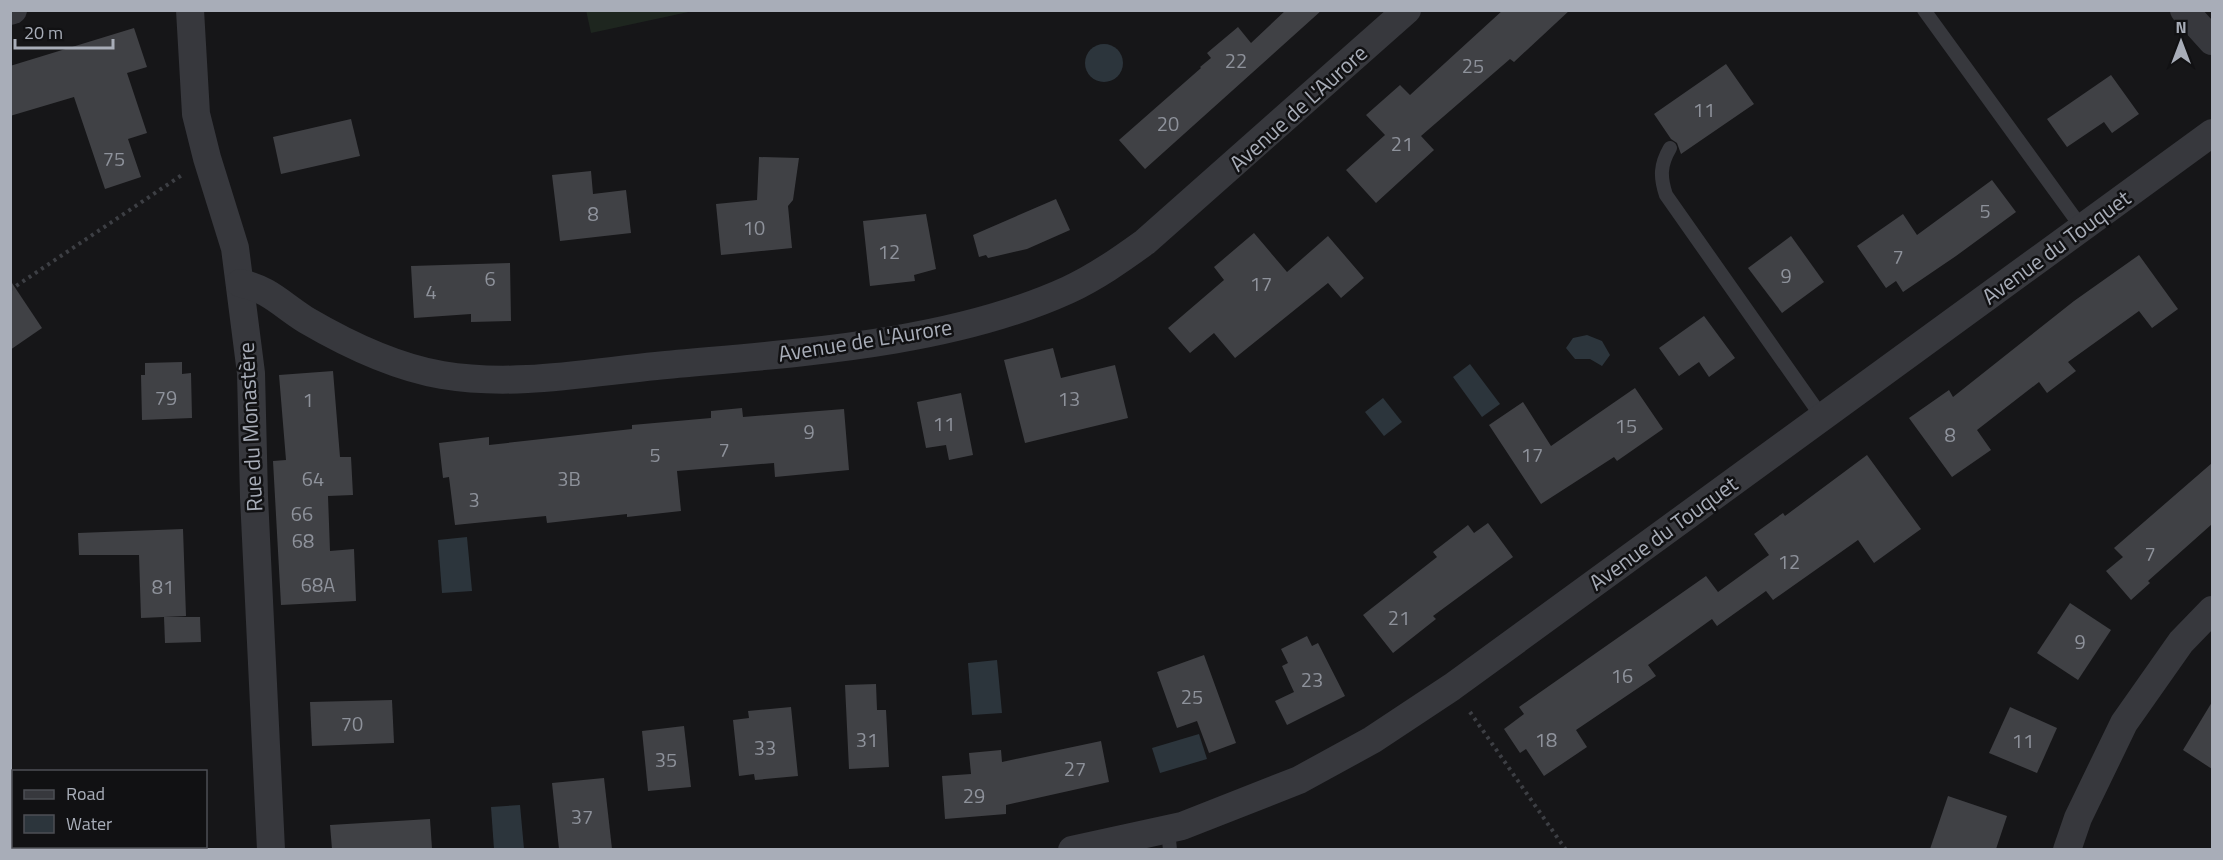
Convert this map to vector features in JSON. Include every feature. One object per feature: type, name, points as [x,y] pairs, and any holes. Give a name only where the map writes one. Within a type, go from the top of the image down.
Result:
[{"type":"street","name":"Rue du Monastère","points":[[190,10],[196,114],[235,248],[251,373],[254,497],[271,849]]},
{"type":"street","name":"Avenue de L'Aurore","points":[[240,283],[257,287],[274,296],[303,318],[335,336],[404,366],[442,375],[481,380],[523,379],[789,352],[914,335],[973,322],[1029,306],[1069,289],[1107,269],[1145,242],[1407,10]]},
{"type":"street","points":[[2184,10],[2212,41]]},
{"type":"street","name":"Avenue du Touquet","points":[[1072,849],[1169,840],[1182,826],[1299,780],[1372,740],[1452,687],[2212,133]]},
{"type":"street","points":[[2067,849],[2078,818],[2124,723],[2181,642],[2212,610]]},
{"type":"lane","points":[[1924,10],[2082,228]]},
{"type":"lane","points":[[1670,148],[1663,159],[1660,174],[1666,195],[1822,417]]},
{"type":"path","points":[[10,290],[207,158]]},
{"type":"path","points":[[1452,687],[1566,849]]},
{"type":"shaded area","points":[[586,10],[693,10],[693,11],[591,33]]},
{"type":"water","points":[[1104,44],[1117,50],[1123,63],[1117,76],[1104,82],[1091,76],[1085,63],[1091,50]]},
{"type":"water","points":[[1587,335],[1602,341],[1610,355],[1602,366],[1590,359],[1575,359],[1566,348],[1573,338]]},
{"type":"water","points":[[1470,364],[1500,404],[1482,417],[1453,377]]},
{"type":"water","points":[[1383,398],[1402,422],[1384,436],[1365,412]]},
{"type":"water","points":[[467,537],[472,591],[442,593],[438,540]]},
{"type":"water","points":[[997,660],[1002,713],[972,715],[968,663]]},
{"type":"water","points":[[1199,734],[1207,759],[1160,773],[1152,748]]},
{"type":"water","points":[[520,805],[524,849],[494,849],[491,807]]},
{"type":"building","points":[[1286,10],[1322,10],[1145,169],[1119,140],[1201,68],[1211,58],[1207,53],[1238,27],[1251,43]]},
{"type":"building","points":[[1503,10],[1570,10],[1514,62],[1510,59],[1421,136],[1434,150],[1376,203],[1346,170],[1385,135],[1366,115],[1400,85],[1410,95]]},
{"type":"building","points":[[134,28],[147,67],[127,73],[147,133],[128,139],[141,177],[105,189],[74,97],[10,116],[10,66]]},
{"type":"building","points":[[1726,64],[1754,104],[1681,154],[1677,143],[1671,139],[1654,114]]},
{"type":"building","points":[[2111,75],[2139,114],[2112,133],[2104,122],[2067,147],[2047,119]]},
{"type":"building","points":[[351,119],[360,156],[281,174],[273,137]]},
{"type":"building","points":[[759,157],[799,158],[793,200],[788,206],[792,248],[721,255],[716,204],[757,200]]},
{"type":"building","points":[[591,171],[593,194],[626,190],[631,233],[560,241],[552,175]]},
{"type":"building","points":[[1992,180],[2016,212],[1903,292],[1896,281],[1886,288],[1857,246],[1903,214],[1917,235]]},
{"type":"building","points":[[1056,199],[1070,230],[1027,249],[988,258],[986,255],[979,257],[973,235]]},
{"type":"building","points":[[926,214],[936,269],[914,275],[915,281],[870,286],[863,221]]},
{"type":"building","points":[[1254,233],[1287,272],[1328,236],[1364,278],[1341,298],[1328,283],[1235,358],[1214,333],[1190,353],[1168,328],[1224,280],[1214,267]]},
{"type":"building","points":[[1791,236],[1824,282],[1782,313],[1748,268]]},
{"type":"building","points":[[2139,255],[2178,309],[2152,328],[2139,311],[2068,362],[2076,371],[2047,393],[2039,382],[1977,430],[1991,450],[1952,477],[1909,418],[1949,390],[1953,397],[2074,301]]},
{"type":"building","points":[[510,263],[511,321],[471,322],[471,314],[414,318],[411,266]]},
{"type":"building","points":[[10,280],[42,328],[10,350]]},
{"type":"building","points":[[1704,316],[1735,358],[1709,377],[1699,362],[1679,376],[1659,348]]},
{"type":"building","points":[[1053,348],[1061,378],[1115,365],[1128,418],[1025,443],[1004,360]]},
{"type":"building","points":[[182,362],[182,374],[191,373],[192,418],[142,420],[141,375],[145,375],[145,363]]},
{"type":"building","points":[[333,371],[340,457],[351,457],[353,495],[328,496],[330,551],[354,549],[356,601],[281,605],[273,461],[286,460],[279,375]]},
{"type":"building","points":[[1635,388],[1663,429],[1617,461],[1614,457],[1541,504],[1489,425],[1523,402],[1551,446]]},
{"type":"building","points":[[961,393],[973,455],[949,460],[946,445],[926,448],[917,402]]},
{"type":"building","points":[[742,408],[743,417],[844,409],[849,470],[775,477],[774,463],[677,471],[681,511],[627,517],[627,514],[547,523],[546,516],[455,525],[449,477],[443,478],[439,443],[489,437],[489,445],[632,429],[632,425],[711,418],[711,411]]},
{"type":"building","points":[[1867,455],[1921,529],[1874,563],[1858,540],[1773,600],[1766,591],[1717,626],[1712,619],[1648,665],[1656,676],[1576,730],[1587,747],[1544,776],[1526,749],[1520,753],[1504,729],[1524,714],[1519,707],[1706,576],[1718,592],[1769,555],[1754,534],[1783,513],[1785,516]]},
{"type":"building","points":[[2212,463],[2212,524],[2148,581],[2150,583],[2131,600],[2106,571],[2123,557],[2114,548]]},
{"type":"building","points":[[1488,523],[1513,557],[1433,616],[1436,619],[1393,653],[1363,615],[1437,557],[1433,552],[1468,525],[1474,533]]},
{"type":"building","points":[[183,529],[186,616],[141,618],[139,555],[79,555],[78,533]]},
{"type":"building","points":[[2070,603],[2111,630],[2078,680],[2037,653]]},
{"type":"building","points":[[164,617],[200,617],[201,642],[165,643]]},
{"type":"building","points":[[1307,636],[1312,646],[1318,643],[1345,696],[1287,725],[1275,701],[1294,692],[1282,666],[1288,663],[1281,649]]},
{"type":"building","points":[[1204,655],[1236,743],[1209,753],[1197,721],[1177,728],[1157,672]]},
{"type":"building","points":[[876,684],[877,710],[886,710],[889,767],[849,769],[845,685]]},
{"type":"building","points":[[392,700],[394,743],[312,746],[310,702]]},
{"type":"building","points":[[2212,702],[2212,769],[2183,750]]},
{"type":"building","points":[[791,707],[798,776],[755,780],[754,774],[739,776],[733,720],[749,718],[748,711]]},
{"type":"building","points":[[2010,707],[2057,728],[2037,773],[1989,753]]},
{"type":"building","points":[[684,726],[691,787],[648,791],[642,731]]},
{"type":"building","points":[[1101,741],[1109,782],[1006,805],[1006,814],[945,819],[942,776],[971,774],[969,753],[1001,750],[1002,762]]},
{"type":"building","points":[[604,778],[612,849],[559,849],[552,783]]},
{"type":"building","points":[[1948,796],[2007,816],[1996,849],[1930,849]]},
{"type":"building","points":[[430,819],[432,849],[332,849],[330,825]]}]
